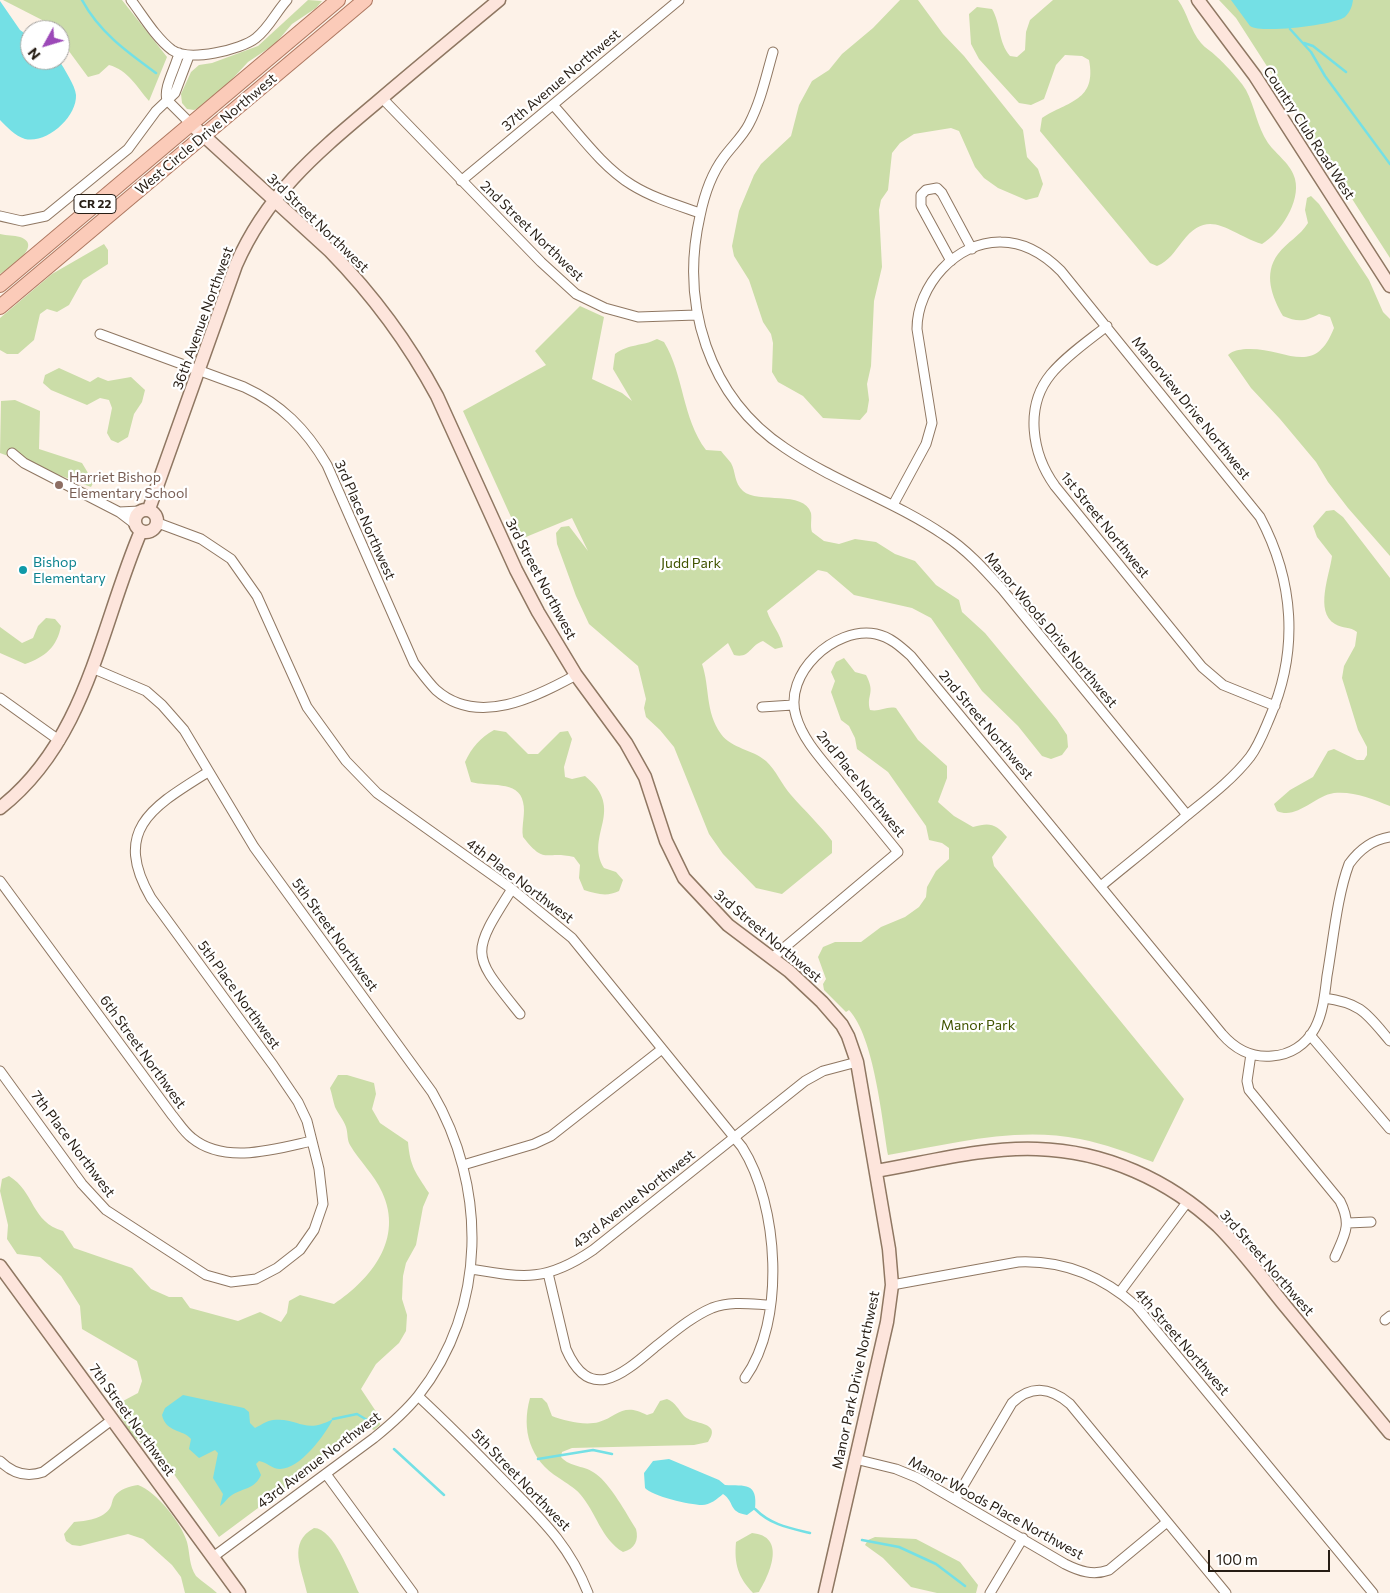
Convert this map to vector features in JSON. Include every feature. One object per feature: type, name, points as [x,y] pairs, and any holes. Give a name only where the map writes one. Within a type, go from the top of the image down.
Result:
[{"type":"main road","name":"West Circle Drive Northwest","points":[[0,285],[338,0]]},
{"type":"main road","name":"West Circle Drive Northwest","points":[[0,307],[365,0]]},
{"type":"street","points":[[131,0],[168,45],[179,53],[189,56],[207,54],[252,41],[266,28],[287,0]]},
{"type":"street","name":"36th Avenue Northwest","points":[[0,808],[37,774],[69,725],[92,668],[139,528],[135,516],[145,510],[242,252],[275,200],[306,162],[499,0]]},
{"type":"street","name":"37th Avenue Northwest","points":[[461,181],[678,0]]},
{"type":"street","name":"Country Club Road West","points":[[1198,0],[1255,76],[1390,286]]},
{"type":"street","name":"Manor Woods Drive Northwest","points":[[773,52],[755,111],[748,125],[715,172],[700,213],[692,269],[696,315],[716,371],[740,408],[756,426],[801,458],[893,504],[944,534],[962,547],[984,570],[1187,815]]},
{"type":"street","points":[[167,100],[166,92],[179,53]]},
{"type":"street","points":[[0,216],[22,221],[39,218],[51,212],[128,149],[157,109],[176,90],[189,56]]},
{"type":"street","name":"2nd Street Northwest","points":[[382,98],[541,262],[570,288],[591,303],[638,317],[696,315]]},
{"type":"street","name":"3rd Street Northwest","points":[[167,100],[203,136],[275,200],[349,270],[390,321],[423,370],[516,570],[538,612],[576,675],[636,760],[645,777],[666,842],[684,878],[728,924],[772,958],[835,1016],[848,1036],[857,1062],[876,1172],[994,1151],[1038,1148],[1090,1156],[1117,1163],[1168,1187],[1188,1201],[1233,1243],[1390,1433]]},
{"type":"street","points":[[553,105],[608,165],[630,184],[663,201],[700,213]]},
{"type":"street","points":[[950,261],[921,206],[921,195],[926,190],[937,188],[942,193],[972,248]]},
{"type":"street","name":"Manorview Drive Northwest","points":[[893,504],[926,444],[932,423],[917,329],[917,313],[929,285],[950,261],[972,248],[1001,242],[1017,244],[1037,251],[1049,259],[1061,271],[1248,500],[1270,535],[1284,576],[1290,619],[1288,661],[1275,706],[1259,742],[1239,769],[1101,886]]},
{"type":"street","name":"1st Street Northwest","points":[[1107,326],[1057,368],[1042,387],[1035,424],[1036,448],[1040,460],[1055,486],[1202,667],[1223,685],[1275,706]]},
{"type":"street","name":"3rd Place Northwest","points":[[100,334],[199,369],[261,395],[293,418],[308,435],[327,465],[409,652],[422,673],[436,690],[465,705],[495,706],[525,700],[576,675]]},
{"type":"street","points":[[12,453],[24,463],[119,512],[139,528],[149,532],[155,529],[158,523],[156,514],[145,510],[119,512]]},
{"type":"street","name":"4th Place Northwest","points":[[158,523],[215,546],[237,566],[257,596],[307,707],[332,744],[360,776],[401,811],[512,889],[572,938],[735,1138],[756,1173],[774,1258],[770,1305],[757,1359],[745,1378]]},
{"type":"street","name":"2nd Street Northwest","points":[[793,705],[794,688],[801,674],[825,649],[838,641],[861,634],[886,637],[904,650],[1230,1043],[1236,1048],[1251,1054]]},
{"type":"street","name":"5th Street Northwest","points":[[92,668],[146,691],[184,730],[208,772],[274,876],[422,1076],[443,1113],[463,1165],[472,1210],[474,1235],[471,1269]]},
{"type":"street","points":[[0,698],[60,741]]},
{"type":"street","points":[[762,707],[793,705]]},
{"type":"street","name":"2nd Place Northwest","points":[[772,958],[898,852],[810,744],[801,728],[793,705]]},
{"type":"street","name":"5th Place Northwest","points":[[208,772],[171,795],[149,816],[136,839],[134,852],[137,868],[151,898],[298,1102],[307,1121],[321,1178],[323,1204],[320,1217],[308,1240],[289,1259]]},
{"type":"street","points":[[1335,1257],[1348,1222],[1340,1201],[1249,1090],[1247,1081],[1251,1054],[1268,1057],[1286,1054],[1300,1046],[1310,1035],[1317,1022],[1324,998],[1349,864],[1362,849],[1371,843],[1390,837]]},
{"type":"street","name":"6th Street Northwest","points":[[0,881],[192,1138],[216,1149],[241,1152],[271,1150],[312,1142]]},
{"type":"street","points":[[512,889],[486,932],[480,950],[487,973],[520,1014]]},
{"type":"street","points":[[1324,998],[1356,1006],[1371,1018],[1390,1041]]},
{"type":"street","points":[[1310,1035],[1390,1129]]},
{"type":"street","points":[[463,1165],[534,1144],[551,1136],[662,1049]]},
{"type":"street","name":"43rd Avenue Northwest","points":[[213,1558],[374,1438],[418,1396],[438,1367],[454,1334],[462,1313],[471,1269],[518,1276],[548,1273],[570,1265],[593,1250],[810,1078],[857,1062]]},
{"type":"street","name":"7th Place Northwest","points":[[0,1071],[82,1184],[106,1210],[118,1219],[206,1275],[218,1280],[231,1282],[256,1279],[266,1275],[289,1259]]},
{"type":"street","name":"Manor Park Drive Northwest","points":[[825,1593],[887,1322],[892,1284],[889,1248],[876,1172]]},
{"type":"street","points":[[1120,1292],[1188,1201]]},
{"type":"street","points":[[1348,1222],[1371,1222]]},
{"type":"street","name":"4th Street Northwest","points":[[892,1284],[1018,1262],[1038,1262],[1055,1264],[1090,1275],[1120,1292],[1136,1306],[1373,1593]]},
{"type":"street","name":"7th Street Northwest","points":[[0,1266],[239,1593]]},
{"type":"street","points":[[548,1273],[570,1359],[582,1374],[598,1380],[608,1379],[626,1371],[686,1322],[713,1308],[738,1304],[770,1305]]},
{"type":"street","points":[[956,1498],[1012,1403],[1026,1393],[1044,1389],[1052,1391],[1070,1404],[1226,1593]]},
{"type":"street","name":"5th Street Northwest","points":[[418,1396],[544,1522],[566,1548],[579,1570],[588,1593]]},
{"type":"street","points":[[0,1461],[8,1469],[17,1473],[35,1475],[43,1472],[113,1420]]},
{"type":"street","name":"Manor Woods Place Northwest","points":[[855,1459],[904,1472],[956,1498],[1078,1570],[1103,1572],[1116,1564],[1167,1522]]},
{"type":"street","points":[[326,1474],[412,1593]]},
{"type":"street","points":[[990,1593],[1023,1538]]},
{"type":"green space","points":[[3,0],[122,0],[167,57],[149,101],[132,80],[116,67],[109,65],[99,74],[88,77],[70,53],[70,20],[42,20]]},
{"type":"green space","points":[[308,0],[322,1],[316,8],[292,24],[275,44],[248,62],[210,103],[194,110],[187,109],[182,103],[181,94],[191,72],[199,65],[212,63],[258,46]]},
{"type":"green space","points":[[900,0],[918,0],[943,34],[964,56],[1023,130],[1027,157],[1038,169],[1043,184],[1038,197],[1026,200],[998,188],[984,178],[975,167],[959,131],[951,128],[914,134],[900,143],[892,153],[888,190],[881,200],[879,210],[882,267],[874,301],[871,366],[867,384],[869,400],[867,412],[860,420],[823,418],[803,396],[778,382],[772,372],[773,343],[771,334],[763,322],[749,280],[734,256],[732,246],[739,211],[754,175],[761,164],[791,136],[799,105],[812,81],[829,70],[842,54],[873,28]]},
{"type":"green space","points":[[1053,0],[1178,0],[1201,43],[1244,86],[1264,137],[1287,164],[1295,179],[1296,188],[1292,207],[1282,225],[1269,239],[1262,244],[1219,225],[1210,224],[1192,231],[1165,262],[1157,266],[1150,263],[1040,131],[1042,118],[1070,103],[1084,92],[1089,84],[1089,60],[1082,56],[1065,55],[1056,65],[1044,99],[1031,105],[1019,103],[979,59],[971,44],[969,14],[977,7],[992,9],[1006,51],[1010,56],[1017,57],[1025,50],[1026,32],[1030,20]]},
{"type":"green space","points":[[1219,0],[1390,0],[1390,258],[1236,18]]},
{"type":"green space","points":[[1311,196],[1319,204],[1369,280],[1383,312],[1390,319],[1390,556],[1348,508],[1328,482],[1316,462],[1251,388],[1228,355],[1234,351],[1246,349],[1308,357],[1317,353],[1326,343],[1334,328],[1330,317],[1319,314],[1309,319],[1301,320],[1283,316],[1275,301],[1271,285],[1270,277],[1273,262],[1285,246],[1308,223],[1305,210],[1307,198]]},
{"type":"green space","points":[[0,234],[20,237],[28,245],[27,251],[22,257],[0,274]]},
{"type":"green space","points":[[104,244],[108,250],[108,264],[83,280],[69,305],[57,312],[47,309],[40,314],[34,340],[18,354],[7,354],[0,350],[0,318],[52,274]]},
{"type":"green space","name":"Judd Park","points":[[580,306],[604,317],[592,379],[622,393],[632,401],[613,369],[615,354],[626,348],[657,339],[664,342],[676,368],[687,410],[698,438],[706,450],[721,451],[729,460],[733,466],[740,488],[750,495],[790,499],[807,506],[811,513],[812,532],[824,541],[839,544],[855,539],[876,542],[895,554],[915,561],[936,585],[959,600],[962,612],[985,633],[1057,720],[1067,735],[1068,747],[1062,755],[1051,759],[1042,756],[1018,726],[982,691],[931,618],[912,608],[854,595],[827,572],[818,570],[767,611],[783,647],[775,649],[763,641],[755,645],[747,653],[739,656],[734,655],[728,643],[702,664],[712,717],[721,734],[736,746],[766,761],[791,795],[832,841],[832,853],[782,894],[756,888],[723,854],[709,834],[674,747],[646,717],[644,708],[646,699],[638,666],[589,624],[576,596],[557,544],[556,533],[561,527],[569,526],[588,551],[572,518],[521,539],[463,411],[546,365],[535,351]]},
{"type":"green space","points":[[59,368],[90,382],[98,377],[108,381],[131,377],[145,390],[142,402],[134,414],[128,437],[118,443],[111,440],[107,433],[112,408],[109,400],[100,398],[87,405],[51,390],[43,383],[45,375]]},
{"type":"green space","points":[[15,400],[40,411],[39,449],[82,463],[88,473],[96,477],[91,487],[0,453],[1,401]]},
{"type":"green space","points":[[1334,510],[1343,517],[1390,578],[1390,806],[1356,794],[1334,793],[1319,798],[1299,810],[1284,813],[1277,811],[1274,804],[1290,790],[1313,777],[1328,751],[1334,749],[1357,760],[1364,760],[1367,755],[1367,747],[1358,730],[1342,678],[1344,666],[1355,646],[1357,632],[1335,624],[1325,611],[1325,592],[1332,556],[1317,537],[1313,526],[1326,511]]},
{"type":"green space","points":[[46,618],[55,619],[61,626],[53,645],[44,654],[25,664],[0,653],[0,627],[22,643],[33,638],[38,626]]},
{"type":"green space","name":"Manor Park","points":[[844,658],[855,672],[866,675],[869,681],[871,690],[870,710],[896,708],[918,740],[947,766],[947,778],[938,802],[954,816],[973,827],[992,825],[1007,837],[992,857],[994,866],[1184,1099],[1153,1162],[1089,1141],[1032,1134],[984,1138],[888,1155],[876,1079],[865,1039],[858,1023],[849,1010],[846,1012],[824,990],[823,984],[826,979],[818,957],[823,947],[835,942],[861,942],[881,927],[905,917],[919,907],[926,897],[927,887],[936,871],[949,859],[949,848],[942,843],[929,840],[926,826],[888,772],[857,749],[855,738],[849,726],[841,720],[831,692],[835,681],[831,672],[836,662]]},
{"type":"green space","points":[[494,730],[506,732],[528,754],[538,754],[560,732],[568,731],[572,739],[564,767],[565,777],[572,779],[585,776],[597,788],[603,800],[603,822],[598,844],[599,856],[604,868],[616,872],[623,880],[619,891],[598,894],[584,890],[579,878],[580,865],[574,857],[546,855],[536,851],[523,837],[524,806],[516,790],[509,787],[471,782],[465,762],[477,743]]},
{"type":"green space","points":[[338,1075],[347,1075],[374,1083],[376,1094],[372,1109],[380,1123],[408,1142],[412,1164],[429,1193],[423,1207],[416,1245],[406,1263],[403,1276],[402,1299],[407,1315],[406,1331],[399,1343],[376,1364],[361,1389],[379,1416],[380,1425],[374,1430],[367,1427],[219,1537],[148,1438],[141,1443],[131,1434],[117,1411],[123,1401],[138,1393],[142,1381],[137,1361],[82,1329],[80,1306],[61,1276],[40,1257],[17,1254],[7,1239],[8,1225],[0,1191],[2,1179],[9,1176],[17,1183],[45,1221],[63,1231],[74,1248],[132,1268],[151,1289],[169,1297],[182,1297],[190,1308],[238,1321],[260,1312],[281,1322],[287,1313],[289,1301],[300,1295],[334,1304],[348,1294],[371,1270],[386,1242],[389,1226],[388,1209],[382,1192],[375,1179],[350,1145],[345,1124],[334,1105],[330,1088]]},
{"type":"green space","points":[[530,1398],[542,1398],[547,1403],[552,1416],[581,1423],[599,1422],[626,1410],[639,1411],[647,1415],[653,1413],[660,1401],[667,1399],[675,1404],[688,1419],[709,1427],[712,1430],[712,1435],[708,1442],[694,1445],[572,1448],[562,1452],[561,1457],[565,1461],[592,1471],[602,1479],[628,1515],[636,1529],[637,1537],[631,1549],[623,1552],[609,1540],[580,1494],[549,1471],[535,1453],[528,1433],[527,1410]]},
{"type":"green space","points":[[138,1485],[153,1494],[180,1526],[187,1542],[191,1564],[196,1576],[217,1593],[185,1593],[181,1577],[172,1565],[143,1539],[128,1534],[80,1546],[72,1545],[66,1541],[64,1534],[74,1522],[89,1520],[103,1515],[110,1508],[116,1494],[128,1487]]},
{"type":"green space","points":[[314,1528],[321,1530],[335,1544],[347,1565],[359,1593],[307,1593],[298,1557],[301,1541]]},
{"type":"green space","points":[[752,1533],[763,1536],[769,1541],[773,1556],[764,1584],[759,1592],[753,1593],[738,1570],[736,1550],[736,1542]]},
{"type":"green space","points":[[875,1537],[916,1539],[960,1562],[978,1585],[976,1593],[937,1593],[911,1587],[883,1558],[865,1545],[868,1540]]},
{"type":"water","points":[[1231,0],[1353,0],[1345,17],[1338,20],[1298,28],[1268,29],[1250,26]]},
{"type":"water","points":[[0,1],[20,30],[20,70],[65,70],[72,82],[76,95],[72,112],[66,120],[51,133],[42,137],[34,139],[21,138],[0,120]]},
{"type":"water","points":[[183,1395],[244,1408],[249,1412],[250,1423],[255,1428],[273,1420],[289,1421],[308,1426],[323,1424],[333,1419],[318,1442],[296,1463],[288,1468],[280,1469],[259,1461],[256,1464],[261,1475],[258,1480],[252,1486],[232,1495],[220,1506],[223,1494],[213,1478],[218,1453],[215,1450],[199,1458],[189,1449],[191,1439],[167,1425],[162,1415],[165,1408]]},
{"type":"water","points":[[669,1459],[719,1480],[725,1485],[749,1487],[754,1494],[755,1509],[747,1515],[741,1514],[734,1509],[723,1494],[711,1503],[702,1505],[672,1500],[649,1491],[645,1488],[644,1473],[653,1461]]},
{"type":"waterway","points":[[82,0],[97,22],[114,41],[156,73]]},
{"type":"waterway","points":[[1290,29],[1311,52],[1325,76],[1390,164]]},
{"type":"waterway","points":[[1304,43],[1313,46],[1346,72]]},
{"type":"waterway","points":[[333,1419],[357,1414],[367,1420]]},
{"type":"waterway","points":[[394,1449],[444,1495]]},
{"type":"waterway","points":[[538,1459],[593,1450],[612,1454]]},
{"type":"waterway","points":[[755,1509],[767,1519],[810,1533]]},
{"type":"waterway","points":[[862,1540],[899,1547],[936,1564],[965,1586]]},
{"type":"place","name":"Harriet Bishop Elementary School","points":[[59,485]]},
{"type":"place","name":"Bishop Elementary","points":[[23,570]]}]
